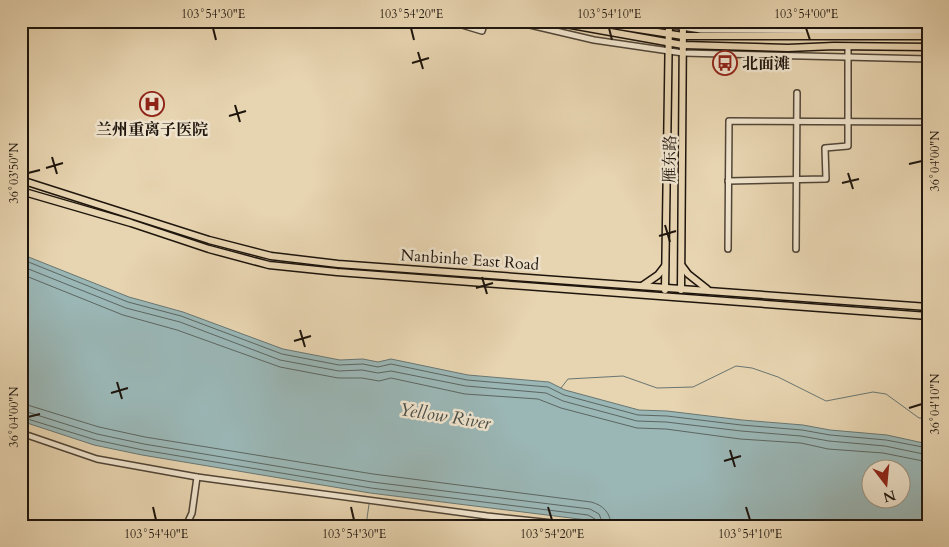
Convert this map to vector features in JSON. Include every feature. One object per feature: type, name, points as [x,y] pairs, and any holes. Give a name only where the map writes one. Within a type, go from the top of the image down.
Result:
[{"type":"main road","points":[[549,21],[683,45],[788,48],[848,46],[928,47]]},
{"type":"main road","points":[[587,21],[683,36],[928,36]]},
{"type":"main road","name":"雁东路","points":[[665,296],[669,24]]},
{"type":"main road","name":"雁东路","points":[[681,296],[683,25]]},
{"type":"main road","name":"Nanbinhe East Road","points":[[21,180],[209,240],[271,256],[338,264],[928,307]]},
{"type":"main road","name":"Nanbinhe East Road","points":[[21,191],[131,223],[209,249],[269,264],[337,272],[681,296],[928,316]]},
{"type":"main road","points":[[681,265],[688,274],[708,290]]},
{"type":"main road","points":[[642,286],[658,275],[665,266]]},
{"type":"main road","points":[[448,279],[450,271]]},
{"type":"street","points":[[463,21],[462,25],[482,31],[485,21]]},
{"type":"street","points":[[513,21],[594,40],[683,53],[928,59]]},
{"type":"street","points":[[643,21],[683,25],[928,31]]},
{"type":"street","points":[[728,181],[826,180],[825,148],[848,146],[848,46]]},
{"type":"street","points":[[796,248],[797,92]]},
{"type":"street","points":[[728,249],[729,121],[926,122]]},
{"type":"street","points":[[21,433],[97,459],[197,477],[487,516],[581,526]]},
{"type":"street","points":[[186,526],[192,513],[197,477]]},
{"type":"water","name":"Yellow River","points":[[21,254],[129,297],[183,312],[283,349],[340,360],[363,359],[378,362],[391,359],[468,375],[549,382],[565,390],[639,410],[667,411],[803,425],[830,430],[887,435],[928,444],[928,526],[594,526],[587,520],[370,493],[142,455],[94,445],[21,421]]},
{"type":"waterway","points":[[561,388],[568,379],[623,376],[657,388],[693,387],[736,366],[752,368],[778,377],[826,401],[873,392],[886,394],[919,418],[928,418]]},
{"type":"waterway","points":[[366,526],[369,504]]},
{"type":"place","name":"北面滩","points":[[725,63]]},
{"type":"place","name":"兰州重离子医院","points":[[152,104]]}]
